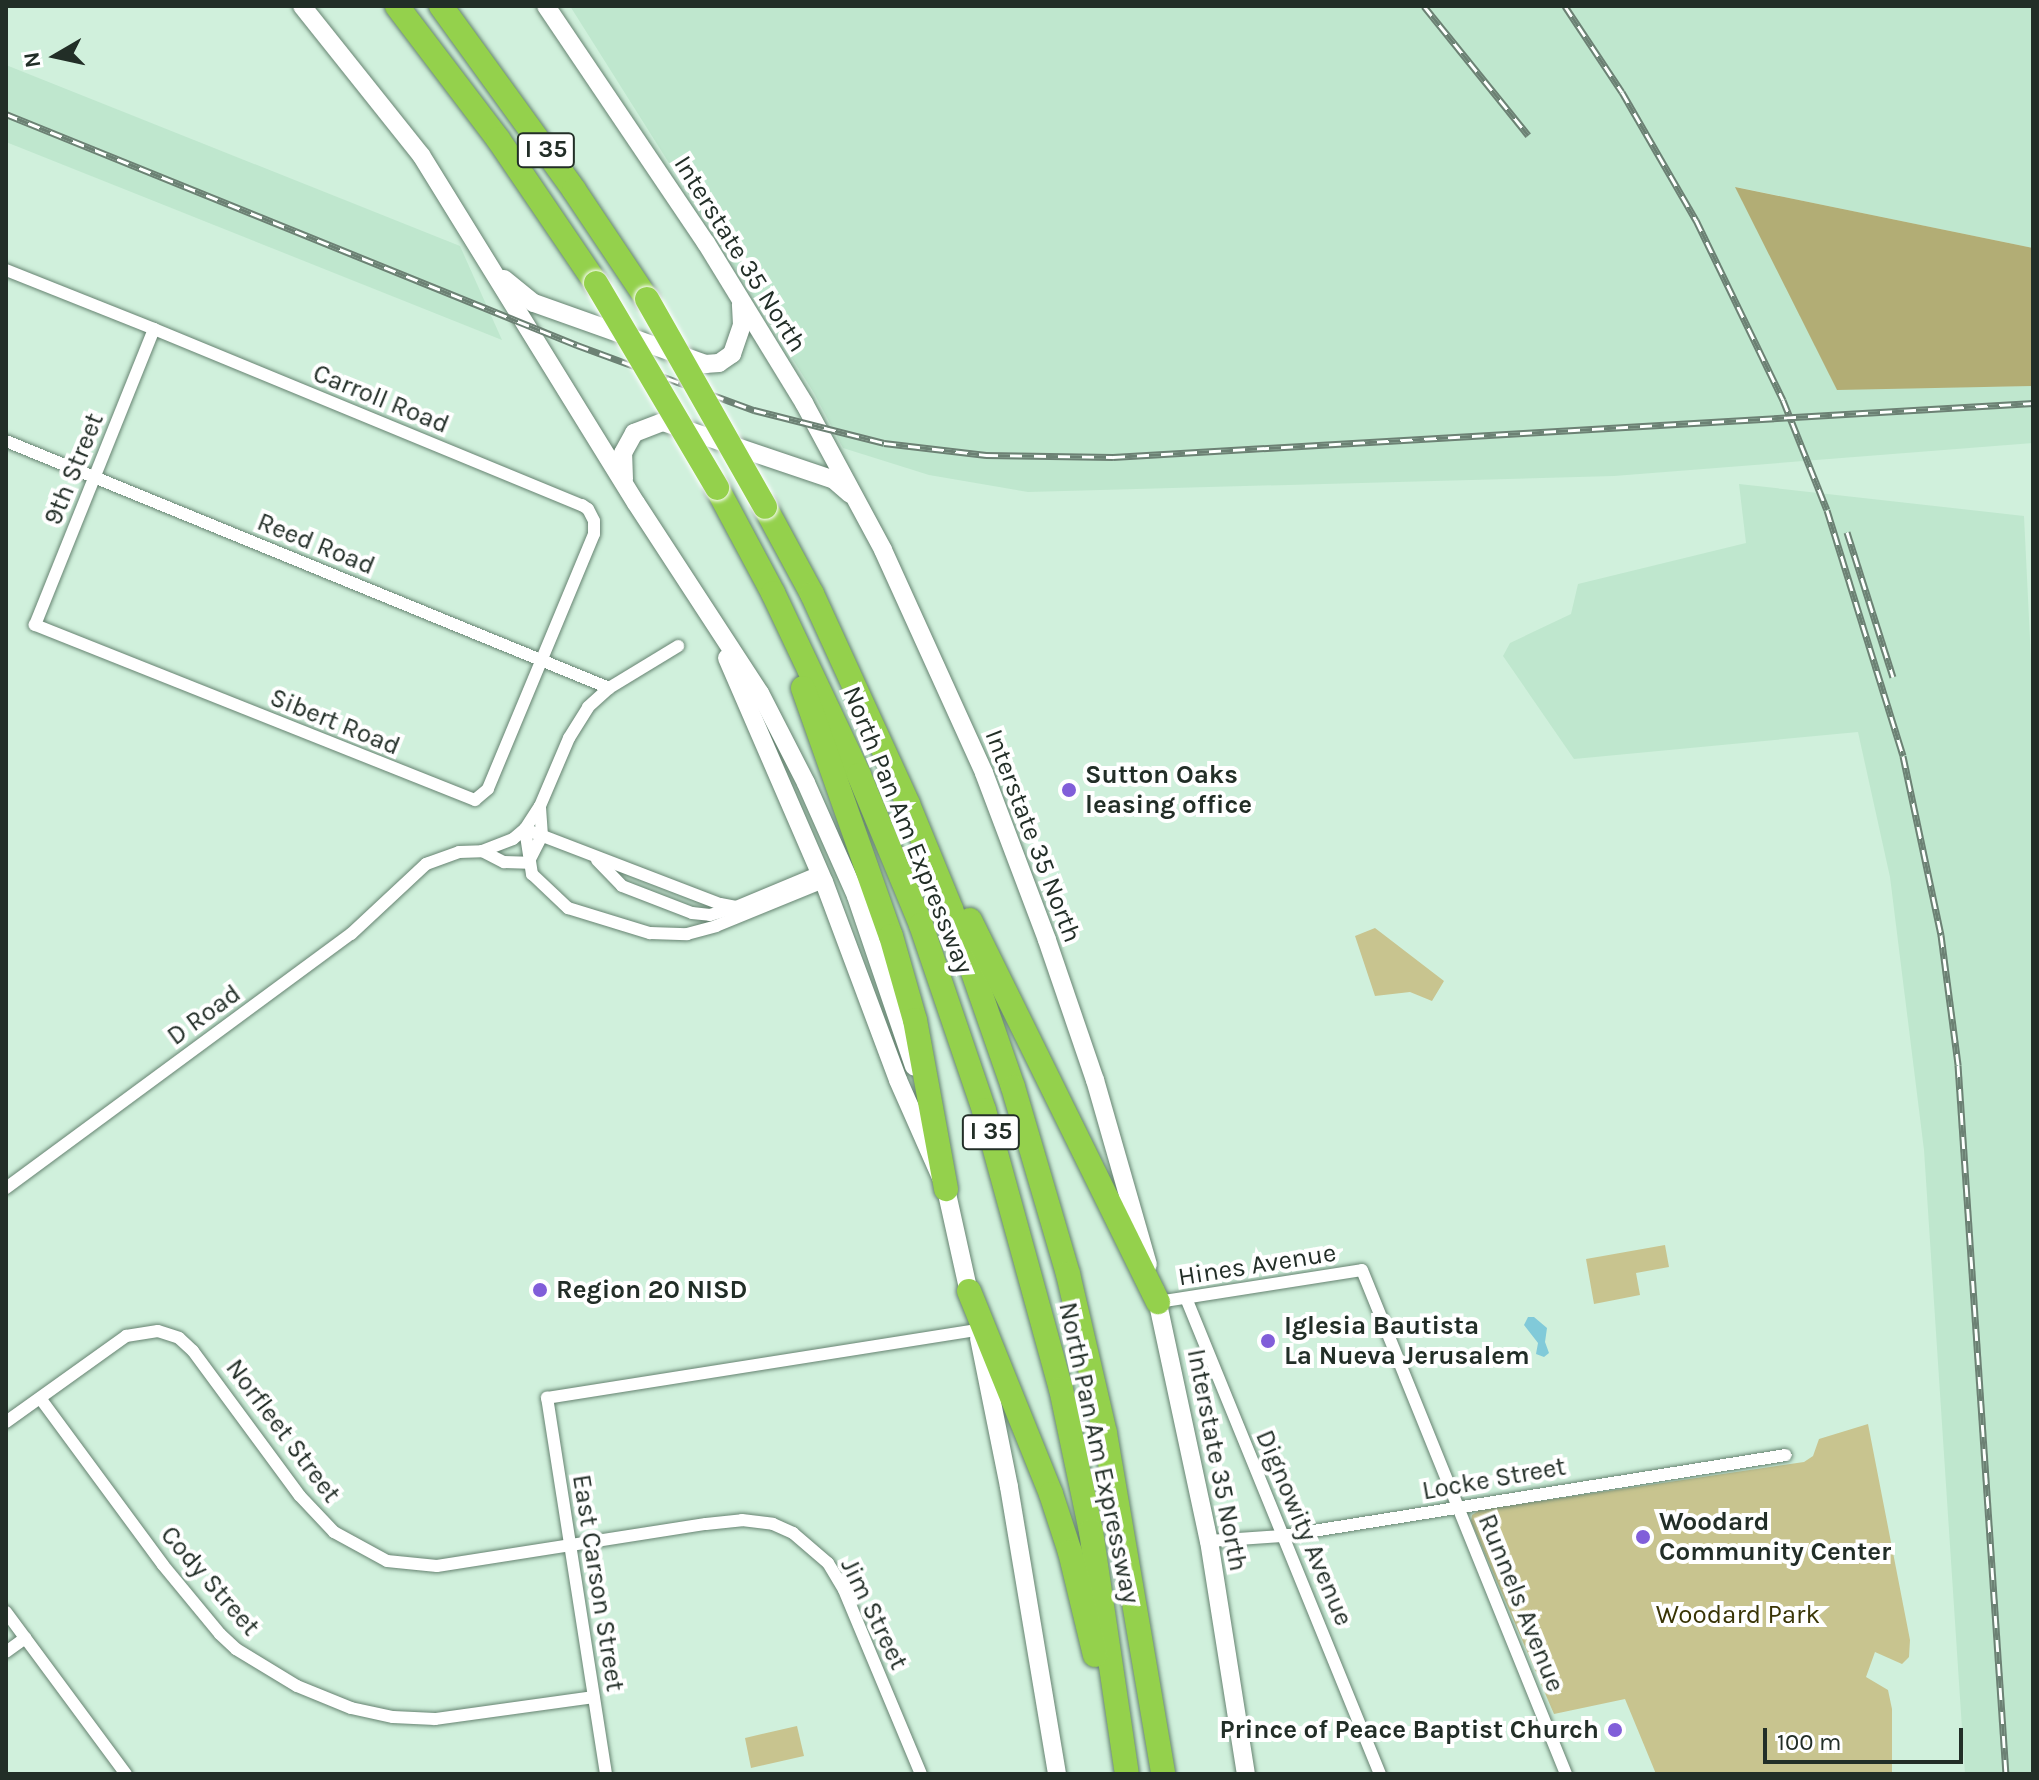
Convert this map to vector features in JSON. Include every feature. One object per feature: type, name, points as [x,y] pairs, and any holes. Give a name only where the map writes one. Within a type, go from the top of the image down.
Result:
[{"type":"highway","name":"North Pan Am Expressway","points":[[397,6],[498,139],[596,283],[717,488],[815,678],[883,832],[921,925],[984,1110],[1047,1328],[1091,1531],[1124,1774]]},
{"type":"highway","name":"North Pan Am Expressway","points":[[441,6],[566,178],[647,299],[765,507],[812,594],[875,729],[951,909],[1013,1087],[1046,1197],[1105,1433],[1163,1774]]},
{"type":"highway","points":[[738,526],[811,710],[891,936],[915,1020],[946,1189]]},
{"type":"highway","points":[[812,594],[851,651],[873,692],[990,964],[1158,1302]]},
{"type":"highway","points":[[969,1291],[1070,1552],[1124,1774]]},
{"type":"main road","points":[[302,6],[421,155],[625,484],[760,693],[806,783],[856,896],[901,1021],[946,1189],[986,1368],[1057,1774]]},
{"type":"main road","name":"Interstate 35 North","points":[[546,6],[706,243],[804,403],[883,550],[984,773],[1047,940],[1095,1080],[1158,1302],[1209,1541],[1246,1774]]},
{"type":"main road","points":[[493,269],[534,303],[705,364],[719,363],[732,354],[742,325],[741,303]]},
{"type":"main road","points":[[625,484],[623,453],[634,433],[663,422],[834,480],[856,499]]},
{"type":"main road","points":[[704,604],[822,877],[898,1080],[946,1189]]},
{"type":"street","name":"Carroll Road","points":[[6,270],[588,509],[594,521],[594,534],[542,661]]},
{"type":"street","name":"9th Street","points":[[35,625],[154,329]]},
{"type":"street","name":"Reed Road","points":[[6,441],[609,688]]},
{"type":"street","name":"Sibert Road","points":[[35,625],[475,800],[488,789],[542,661]]},
{"type":"street","points":[[482,851],[513,839],[525,829],[540,806],[569,738],[588,707],[609,688],[678,646]]},
{"type":"street","points":[[528,863],[542,836],[540,806]]},
{"type":"street","points":[[525,829],[532,874],[568,908],[650,933],[687,934],[716,926],[822,877]]},
{"type":"street","points":[[525,829],[594,857],[622,886],[692,913],[710,915],[822,877]]},
{"type":"street","points":[[482,851],[504,862],[528,863]]},
{"type":"street","name":"D Road","points":[[6,1188],[351,934],[426,864],[459,852],[482,851]]},
{"type":"street","name":"Hines Avenue","points":[[1158,1302],[1362,1270]]},
{"type":"street","name":"Runnels Avenue","points":[[1362,1270],[1566,1774]]},
{"type":"street","name":"Dignowity Avenue","points":[[1186,1298],[1380,1774]]},
{"type":"street","name":"East Carson Street","points":[[606,1774],[547,1398],[978,1330]]},
{"type":"street","name":"Norfleet Street","points":[[6,1422],[126,1336],[139,1332],[167,1333],[179,1338],[210,1370],[300,1496],[334,1532],[368,1553],[402,1565],[437,1566],[742,1520]]},
{"type":"street","name":"Cody Street","points":[[40,1398],[163,1565],[220,1634],[236,1649],[297,1686],[351,1708],[393,1717],[435,1719],[593,1697]]},
{"type":"street","name":"Locke Street","points":[[1209,1541],[1282,1536],[1786,1455]]},
{"type":"street","name":"Jim Street","points":[[742,1520],[773,1524],[793,1533],[828,1563],[844,1590],[921,1774]]},
{"type":"street","points":[[6,1612],[126,1774]]},
{"type":"street","points":[[6,1652],[25,1638]]},
{"type":"shaded area","points":[[570,6],[2033,6],[2033,248],[1736,187],[1837,389],[2033,386],[2033,443],[1614,476],[1028,492],[929,475],[843,448],[814,393]]},
{"type":"shaded area","points":[[6,65],[460,246],[502,340],[6,142]]},
{"type":"shaded area","points":[[1735,187],[2033,248],[2033,386],[1837,390]]},
{"type":"shaded area","points":[[1739,484],[2024,516],[2033,701],[2033,1774],[1965,1774],[1924,1150],[1890,877],[1858,732],[1574,759],[1503,656],[1510,643],[1571,614],[1578,584],[1746,543]]},
{"type":"green space","points":[[1375,928],[1444,981],[1432,1001],[1410,992],[1375,996],[1355,936]]},
{"type":"green space","points":[[1665,1245],[1669,1267],[1636,1273],[1640,1295],[1594,1304],[1586,1259]]},
{"type":"green space","name":"Woodard Park","points":[[1868,1424],[1910,1640],[1909,1657],[1902,1664],[1875,1652],[1866,1677],[1888,1690],[1892,1709],[1892,1774],[1656,1774],[1625,1699],[1554,1714],[1471,1521],[1472,1515],[1480,1510],[1804,1462],[1813,1456],[1819,1439]]},
{"type":"green space","points":[[797,1726],[804,1756],[751,1768],[745,1738]]},
{"type":"water","points":[[1528,1317],[1534,1317],[1547,1328],[1545,1342],[1549,1353],[1544,1357],[1536,1354],[1538,1343],[1524,1325]]},
{"type":"railway","points":[[1424,6],[1528,135]]},
{"type":"railway","points":[[1565,6],[1622,92],[1696,220],[1783,400],[1827,510],[1903,756],[1941,935],[1958,1065],[2006,1774]]},
{"type":"railway","points":[[6,114],[577,345],[754,410],[884,443],[986,455],[1113,457],[2033,403]]},
{"type":"railway","points":[[1847,532],[1893,677]]},
{"type":"place","name":"Sutton Oaks leasing office","points":[[1069,790]]},
{"type":"place","name":"Region 20 NISD","points":[[540,1290]]},
{"type":"place","name":"Iglesia Bautista La Nueva Jerusalem","points":[[1268,1341]]},
{"type":"place","name":"Woodard Community Center","points":[[1643,1537]]},
{"type":"place","name":"Prince of Peace Baptist Church","points":[[1615,1730]]}]
